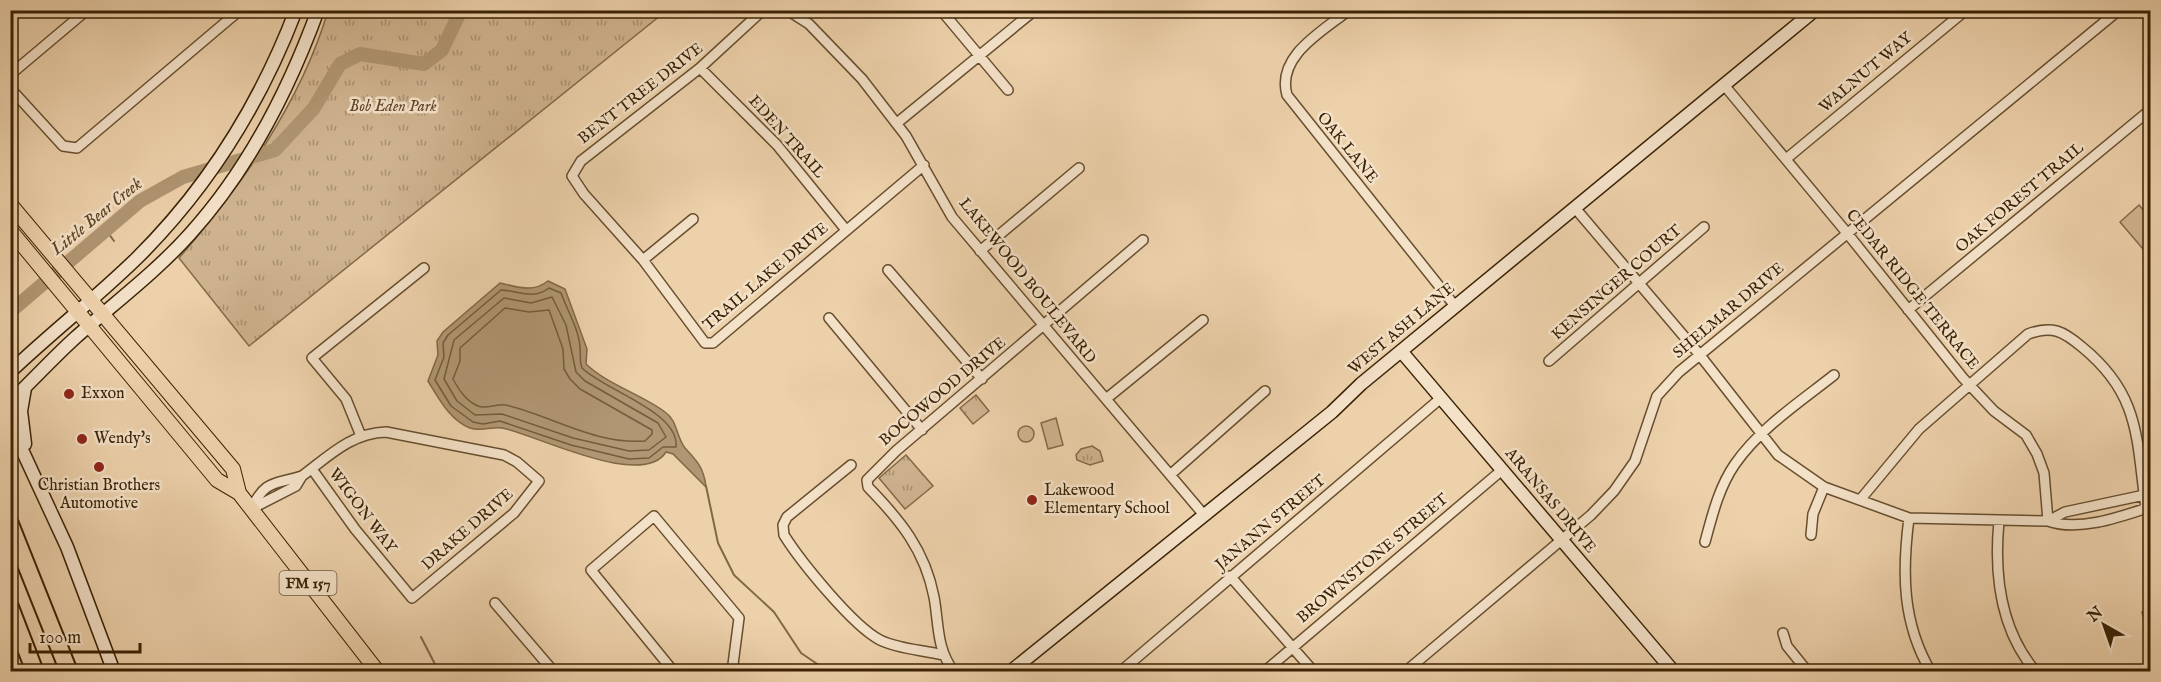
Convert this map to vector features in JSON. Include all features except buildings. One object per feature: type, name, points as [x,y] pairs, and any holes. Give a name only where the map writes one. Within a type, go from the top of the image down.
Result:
[{"type":"highway","points":[[10,525],[69,672]]},
{"type":"highway","points":[[10,607],[35,672]]},
{"type":"main road","name":"FM 157","points":[[10,204],[233,469],[239,493]]},
{"type":"main road","name":"FM 157","points":[[10,230],[217,480],[239,493],[378,672]]},
{"type":"street","points":[[87,10],[11,74],[10,87],[63,146],[77,148],[240,10]]},
{"type":"street","points":[[10,372],[136,260],[206,181],[267,80],[296,10]]},
{"type":"street","points":[[10,402],[183,241],[240,169],[277,107],[294,72],[318,10]]},
{"type":"street","name":"BENT TREE DRIVE","points":[[573,181],[574,170],[581,161],[700,68],[763,10]]},
{"type":"street","name":"LAKEWOOD BOULEVARD","points":[[786,10],[809,24],[832,46],[897,123],[924,165],[952,217],[1204,515]]},
{"type":"street","points":[[941,10],[1008,90]]},
{"type":"street","points":[[897,123],[1035,10]]},
{"type":"street","name":"OAK LANE","points":[[1349,10],[1307,44],[1291,62],[1285,78],[1287,95],[1455,306]]},
{"type":"street","name":"WEST ASH LANE","points":[[1010,672],[1332,412],[1455,306],[1815,10]]},
{"type":"street","name":"WALNUT WAY","points":[[1786,159],[1966,10]]},
{"type":"street","name":"SHELMAR DRIVE","points":[[1405,672],[1591,514],[1635,462],[1658,396],[1699,354],[1763,305],[1847,232],[2119,10]]},
{"type":"street","name":"EDEN TRAIL","points":[[700,68],[777,145],[846,230]]},
{"type":"street","name":"CEDAR RIDGE TERRACE","points":[[1724,85],[1847,232],[1970,386],[1994,411],[2026,435],[2044,473],[2048,521]]},
{"type":"street","name":"OAK FOREST TRAIL","points":[[1908,310],[2151,110]]},
{"type":"street","name":"TRAIL LAKE DRIVE","points":[[573,181],[643,260],[705,343],[713,343],[924,165]]},
{"type":"street","points":[[980,250],[1079,168]]},
{"type":"street","points":[[1575,208],[1699,354],[1778,455],[1824,487],[1909,518],[2048,521],[2060,525],[2076,525],[2148,508],[2148,495],[2135,424],[2121,389],[2113,375],[2067,335],[2049,328],[2028,334],[1919,429],[1860,500]]},
{"type":"street","points":[[643,260],[693,219]]},
{"type":"street","points":[[167,226],[183,241]]},
{"type":"street","name":"KENSINGER COURT","points":[[1549,361],[1704,227]]},
{"type":"street","name":"BOCOWOOD DRIVE","points":[[943,655],[934,597],[916,543],[904,525],[867,485],[871,474],[1143,240]]},
{"type":"street","points":[[251,509],[260,491],[279,481],[302,476],[340,447],[361,436],[346,399],[312,358],[424,268]]},
{"type":"street","points":[[888,270],[982,379]]},
{"type":"street","points":[[830,318],[922,430]]},
{"type":"street","points":[[1106,399],[1203,320]]},
{"type":"street","name":"ARANSAS DRIVE","points":[[1401,351],[1674,672]]},
{"type":"street","points":[[1705,542],[1722,488],[1734,465],[1762,432],[1834,375]]},
{"type":"street","points":[[26,387],[22,398],[21,420],[29,460]]},
{"type":"street","points":[[1170,475],[1265,391]]},
{"type":"street","name":"JANANN STREET","points":[[1120,672],[1441,398]]},
{"type":"street","points":[[10,424],[29,460],[67,547],[114,672]]},
{"type":"street","name":"DRAKE DRIVE","points":[[361,436],[400,433],[448,446],[498,453],[517,462],[539,481],[514,513],[411,598]]},
{"type":"street","points":[[10,447],[29,460]]},
{"type":"street","points":[[851,465],[787,517],[783,525],[784,535],[835,599],[870,634],[887,643],[943,655],[954,672]]},
{"type":"street","name":"WIGON WAY","points":[[312,469],[355,529],[411,598]]},
{"type":"street","name":"BROWNSTONE STREET","points":[[1264,672],[1502,470]]},
{"type":"street","points":[[251,509],[300,483],[302,476]]},
{"type":"street","points":[[279,481],[283,494]]},
{"type":"street","points":[[1811,535],[1813,514],[1824,487]]},
{"type":"street","points":[[2048,521],[2065,512],[2148,495]]},
{"type":"street","points":[[674,672],[591,570],[654,516],[738,618],[732,672]]},
{"type":"street","points":[[1909,518],[1905,554],[1907,609],[1920,654],[1931,672]]},
{"type":"street","points":[[1999,521],[1996,554],[2004,607],[2017,643],[2036,672]]},
{"type":"street","points":[[1230,576],[1314,672]]},
{"type":"street","points":[[495,603],[554,672]]},
{"type":"street","points":[[1783,633],[1787,646],[1808,672]]},
{"type":"green space","name":"Bob Eden Park","points":[[328,11],[666,11],[249,346],[179,258],[225,202],[267,142],[302,79]]},
{"type":"green space","points":[[2139,205],[2150,218],[2149,256],[2120,222]]},
{"type":"green space","points":[[976,395],[989,411],[973,424],[960,408]]},
{"type":"green space","points":[[1056,418],[1063,445],[1048,449],[1041,423]]},
{"type":"green space","points":[[1026,426],[1034,434],[1026,442],[1018,434]]},
{"type":"green space","points":[[1092,446],[1100,451],[1103,461],[1090,465],[1077,460],[1076,455],[1081,449]]},
{"type":"green space","points":[[906,455],[933,486],[905,509],[879,478]]},
{"type":"green space","points":[[2150,610],[2150,640],[2148,641],[2142,612]]},
{"type":"water","points":[[548,281],[565,289],[587,349],[586,364],[604,378],[656,406],[669,416],[675,424],[682,444],[702,470],[706,487],[673,454],[666,452],[653,462],[635,465],[612,463],[502,428],[470,428],[457,420],[436,395],[428,381],[438,355],[437,341],[443,332],[500,283],[531,288]]},
{"type":"waterway","name":"Little Bear Creek","points":[[10,312],[140,201],[183,177],[275,150],[314,108],[340,64],[360,54],[424,64],[442,50],[461,10]]},
{"type":"waterway","points":[[106,230],[114,241]]},
{"type":"waterway","points":[[706,486],[718,543],[734,575],[774,612],[801,653],[829,672]]},
{"type":"waterway","points":[[421,637],[439,672]]},
{"type":"place","name":"Exxon","points":[[69,394]]},
{"type":"place","name":"Wendy's","points":[[82,439]]},
{"type":"place","name":"Christian Brothers Automotive","points":[[99,467]]},
{"type":"place","name":"Lakewood Elementary School","points":[[1032,500]]}]
